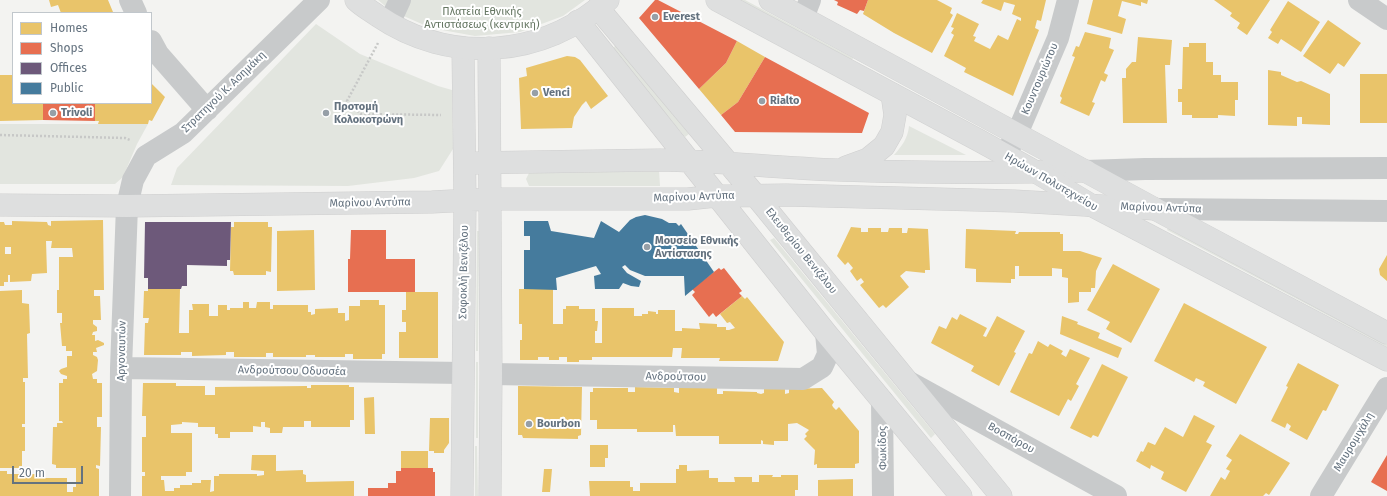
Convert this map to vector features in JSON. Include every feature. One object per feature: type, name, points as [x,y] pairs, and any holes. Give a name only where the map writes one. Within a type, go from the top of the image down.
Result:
[{"type":"main road","points":[[356,0],[388,23],[412,35],[439,44],[463,48],[514,46],[535,41],[555,34],[603,4]]},
{"type":"main road","name":"Ηρώων Πολυτεχνείου","points":[[717,0],[1005,155],[1091,205],[1387,360]]},
{"type":"main road","points":[[770,0],[806,9],[1017,134],[1387,333]]},
{"type":"main road","name":"Ελευθερίου Βενιζέλου","points":[[603,4],[755,195],[1001,496]]},
{"type":"main road","points":[[578,21],[826,333],[961,496]]},
{"type":"main road","name":"Σοφοκλή Βενιζέλου","points":[[462,496],[462,373],[465,201],[463,48]]},
{"type":"main road","points":[[489,48],[491,374],[490,496]]},
{"type":"main road","points":[[840,170],[868,159],[884,146],[892,132],[895,115],[892,94]]},
{"type":"main road","points":[[465,164],[689,161],[840,170],[1086,172]]},
{"type":"main road","name":"Μαρίνου Αντύπα","points":[[0,205],[127,206],[465,201],[490,199],[688,199],[716,196],[786,194],[992,200],[1155,209]]},
{"type":"street","points":[[130,0],[136,12]]},
{"type":"street","name":"Στρατηγού Κ. Ασημάκη","points":[[127,206],[133,180],[146,156],[183,133],[319,0]]},
{"type":"street","name":"Κουντουριώτου","points":[[1005,155],[1017,134],[1058,38],[1068,0]]},
{"type":"street","points":[[1359,0],[1387,19]]},
{"type":"street","points":[[152,43],[158,54],[207,110]]},
{"type":"street","points":[[1086,172],[1153,169],[1387,168]]},
{"type":"street","name":"Αργοναυτών","points":[[120,496],[127,206]]},
{"type":"street","name":"Μαρίνου Αντύπα","points":[[1155,209],[1387,210]]},
{"type":"street","name":"Ανδρούτσου","points":[[491,374],[803,379],[822,367],[828,354],[826,333]]},
{"type":"street","name":"Ανδρούτσου Οδυσσέα","points":[[122,368],[462,373]]},
{"type":"street","name":"Βοσπόρου","points":[[906,381],[1116,496]]},
{"type":"street","name":"Μαυρομιχάλη","points":[[1321,496],[1387,388]]},
{"type":"street","name":"Φωκίδος","points":[[882,400],[882,496]]},
{"type":"path","points":[[379,41],[347,102],[361,114],[448,116]]},
{"type":"path","points":[[0,135],[125,138],[132,140]]},
{"type":"green space","name":"Πλατεία Εθνικής Αντιστάσεως (κεντρική)","points":[[378,0],[585,0],[563,16],[520,32],[475,36],[431,28],[390,10]]},
{"type":"green space","points":[[740,0],[745,0],[853,58],[852,60]]},
{"type":"green space","points":[[316,24],[360,54],[438,86],[452,90],[453,149],[439,171],[414,178],[348,186],[171,185],[177,168]]},
{"type":"green space","points":[[616,45],[689,134],[685,137],[612,49]]},
{"type":"green space","points":[[0,124],[148,124],[137,144],[123,177],[115,184],[0,184]]},
{"type":"green space","points":[[909,126],[966,155],[894,155],[904,142]]},
{"type":"green space","points":[[659,170],[660,186],[529,186],[526,179],[530,171]]},
{"type":"green space","points":[[1168,228],[1387,345],[1387,347],[1167,230]]},
{"type":"green space","points":[[477,231],[479,231],[478,351],[476,351]]},
{"type":"green space","points":[[774,238],[935,434],[931,438],[770,240]]},
{"type":"green space","points":[[476,362],[478,362],[478,438],[476,438]]},
{"type":"green space","points":[[475,446],[477,446],[478,496],[475,496]]},
{"type":"building: Homes","points":[[49,0],[108,0],[113,12],[61,12],[58,5],[51,7]]},
{"type":"building: Homes","points":[[868,0],[937,0],[952,8],[950,13],[953,15],[932,53],[894,33],[863,14]]},
{"type":"building: Homes","points":[[983,0],[1046,0],[1041,21],[1037,20],[1035,28],[1039,30],[1013,96],[964,72],[966,68],[944,56],[954,35],[951,33],[954,28],[951,27],[957,13],[979,24],[973,36],[976,37],[974,41],[990,49],[998,35],[1008,40],[1017,19],[1021,21],[1021,18],[1012,14],[1015,5],[1004,2],[1001,11],[981,3]]},
{"type":"building: Homes","points":[[1093,0],[1148,0],[1147,4],[1141,2],[1141,6],[1122,1],[1118,16],[1126,19],[1122,34],[1087,24]]},
{"type":"building: Homes","points":[[1214,0],[1270,0],[1247,35],[1237,28],[1240,23],[1230,16],[1232,13]]},
{"type":"building: Homes","points":[[1288,1],[1320,22],[1301,52],[1281,39],[1278,44],[1268,38],[1272,32],[1270,30]]},
{"type":"building: Homes","points":[[1328,20],[1361,43],[1344,67],[1338,63],[1330,74],[1303,56]]},
{"type":"building: Homes","points":[[1085,32],[1111,38],[1109,48],[1114,50],[1104,73],[1108,75],[1105,82],[1101,80],[1092,102],[1095,103],[1089,116],[1060,103],[1062,98],[1060,96],[1075,57],[1072,56],[1076,46],[1079,47]]},
{"type":"building: Homes","points":[[1138,37],[1172,40],[1170,65],[1165,65],[1167,123],[1123,123],[1122,78],[1126,78],[1126,69],[1132,62],[1136,62]]},
{"type":"building: Homes","points":[[737,41],[765,57],[738,102],[721,115],[699,89],[726,63]]},
{"type":"building: Homes","points":[[1189,43],[1206,43],[1206,62],[1213,62],[1213,75],[1221,75],[1221,82],[1238,82],[1238,100],[1235,100],[1235,116],[1218,115],[1218,118],[1192,118],[1192,115],[1182,115],[1182,102],[1178,102],[1178,89],[1182,89],[1183,47],[1189,47]]},
{"type":"building: Homes","points":[[567,56],[575,57],[580,60],[608,96],[591,109],[586,101],[574,117],[572,128],[521,129],[519,78],[527,76],[526,68]]},
{"type":"building: Homes","points":[[1268,70],[1281,72],[1281,75],[1297,82],[1301,81],[1330,94],[1330,125],[1302,124],[1302,117],[1297,117],[1297,126],[1268,125]]},
{"type":"building: Homes","points":[[1360,74],[1387,74],[1387,123],[1360,123]]},
{"type":"building: Homes","points":[[0,75],[12,75],[12,104],[43,104],[43,120],[0,121]]},
{"type":"building: Homes","points":[[152,84],[165,97],[152,121],[149,120],[148,124],[98,124],[99,121],[95,121],[95,104],[152,104]]},
{"type":"building: Homes","points":[[103,220],[104,290],[94,290],[94,296],[100,296],[101,320],[93,320],[93,324],[97,327],[97,331],[93,332],[92,335],[95,335],[95,341],[98,340],[104,343],[104,345],[96,348],[97,352],[93,352],[93,355],[97,357],[98,360],[97,371],[92,374],[93,379],[97,379],[97,383],[102,383],[102,417],[97,417],[97,427],[101,427],[100,466],[96,465],[96,468],[99,469],[99,496],[0,496],[0,471],[7,471],[7,474],[38,474],[38,478],[67,478],[67,492],[73,492],[73,487],[76,487],[76,468],[56,468],[56,465],[52,464],[53,427],[57,427],[57,423],[63,423],[62,421],[59,421],[59,383],[63,383],[63,379],[67,379],[67,376],[61,374],[59,371],[67,367],[67,356],[72,356],[72,351],[66,351],[66,346],[62,346],[60,323],[62,323],[62,313],[57,313],[59,257],[73,257],[72,248],[51,248],[52,241],[46,241],[47,273],[32,274],[31,281],[10,282],[10,275],[8,275],[8,282],[4,282],[4,286],[0,286],[0,222],[4,222],[5,225],[12,225],[12,221],[47,222],[48,225],[51,226],[51,221]],"holes":[[[5,247],[11,247],[11,254],[5,254]]]},
{"type":"building: Homes","points":[[234,222],[268,222],[268,227],[272,227],[271,272],[266,271],[266,275],[234,275],[233,271],[230,271],[231,227],[234,227]]},
{"type":"building: Homes","points":[[851,227],[861,228],[861,232],[868,232],[868,228],[881,228],[881,232],[888,232],[889,228],[902,228],[902,233],[907,233],[908,228],[928,229],[930,270],[925,270],[925,273],[906,271],[900,276],[909,287],[886,308],[883,305],[879,308],[860,285],[864,282],[861,278],[857,281],[850,271],[853,268],[848,262],[845,265],[837,256]]},
{"type":"building: Homes","points":[[966,229],[1016,231],[1015,234],[1018,234],[1019,232],[1060,232],[1060,234],[1063,234],[1063,251],[1080,251],[1102,258],[1096,271],[1095,288],[1091,288],[1091,292],[1079,292],[1079,302],[1068,303],[1068,278],[1062,277],[1062,269],[1052,268],[1052,276],[1019,276],[1019,266],[1015,266],[1015,279],[1011,279],[1011,283],[976,282],[976,269],[965,268]]},
{"type":"building: Homes","points":[[314,230],[315,290],[277,291],[277,231]]},
{"type":"building: Homes","points":[[1387,255],[1387,281],[1380,275],[1379,269]]},
{"type":"building: Homes","points":[[1113,264],[1160,289],[1131,343],[1106,329],[1110,322],[1087,310]]},
{"type":"building: Homes","points":[[148,289],[180,289],[179,333],[189,333],[189,310],[193,310],[192,304],[209,304],[209,316],[218,316],[218,305],[227,305],[227,310],[230,310],[230,308],[243,308],[243,302],[249,302],[249,308],[256,308],[257,302],[270,302],[270,309],[273,309],[273,305],[308,305],[308,312],[311,312],[311,315],[315,314],[315,309],[338,308],[338,313],[345,313],[345,321],[349,320],[349,306],[360,306],[360,300],[379,300],[379,305],[385,305],[385,354],[382,354],[382,359],[353,359],[353,354],[345,354],[345,357],[315,357],[315,355],[306,355],[306,357],[273,357],[273,353],[266,353],[266,357],[234,357],[234,352],[226,352],[226,355],[192,356],[192,352],[181,352],[181,355],[144,355],[145,323],[148,323],[149,318],[143,318],[144,291],[148,291]]},
{"type":"building: Homes","points":[[519,289],[553,289],[553,324],[563,324],[563,309],[566,309],[566,306],[579,306],[579,309],[595,309],[595,321],[598,321],[597,331],[595,331],[595,343],[602,343],[602,308],[634,308],[634,316],[648,314],[648,311],[656,312],[656,314],[658,314],[658,310],[675,310],[675,331],[682,331],[682,328],[700,329],[699,323],[717,324],[717,327],[726,327],[726,330],[729,330],[735,328],[730,322],[727,323],[720,314],[742,296],[745,299],[747,297],[784,342],[778,361],[719,361],[720,358],[681,358],[682,348],[673,348],[672,357],[592,357],[592,360],[579,360],[579,362],[567,362],[567,357],[559,357],[559,360],[549,360],[549,357],[538,357],[538,360],[520,360],[522,324],[519,324]]},
{"type":"building: Homes","points":[[22,290],[22,303],[29,304],[30,333],[27,334],[28,378],[23,378],[23,382],[25,382],[25,424],[22,424],[22,427],[25,427],[25,451],[22,451],[22,466],[19,466],[19,468],[0,468],[0,291]]},
{"type":"building: Homes","points":[[406,292],[438,292],[438,358],[399,358],[399,332],[406,332],[406,322],[402,322],[402,310],[406,310]]},
{"type":"building: Homes","points":[[1184,303],[1267,347],[1236,404],[1203,386],[1205,382],[1196,378],[1194,382],[1154,361]]},
{"type":"building: Homes","points":[[960,314],[987,328],[983,336],[986,337],[997,316],[1025,331],[1014,352],[1016,353],[999,386],[971,371],[974,366],[931,343],[939,326],[946,329],[952,317],[957,320]]},
{"type":"building: Homes","points":[[1062,316],[1100,333],[1098,338],[1122,348],[1118,358],[1060,334]]},
{"type":"building: Homes","points":[[1038,341],[1048,347],[1050,344],[1063,351],[1061,354],[1066,357],[1070,349],[1090,358],[1076,384],[1079,386],[1071,401],[1068,399],[1059,416],[1010,392],[1029,353],[1032,354]]},
{"type":"building: Homes","points":[[1298,363],[1339,385],[1326,411],[1323,410],[1307,440],[1289,430],[1291,426],[1287,423],[1285,428],[1271,421]]},
{"type":"building: Homes","points":[[1102,364],[1128,377],[1098,437],[1093,435],[1091,438],[1070,428]]},
{"type":"building: Homes","points":[[143,383],[176,383],[176,386],[205,386],[205,395],[215,395],[215,387],[307,386],[307,388],[311,388],[311,385],[349,385],[349,387],[354,387],[354,420],[350,420],[350,427],[311,427],[311,421],[304,421],[304,427],[283,427],[282,433],[270,433],[270,428],[265,427],[265,422],[261,422],[261,427],[253,426],[253,432],[230,432],[230,438],[218,438],[218,434],[215,434],[215,427],[198,427],[198,423],[182,422],[182,424],[171,425],[171,433],[192,433],[192,472],[186,472],[186,476],[161,476],[161,480],[164,480],[165,491],[174,491],[174,488],[180,488],[180,485],[192,485],[192,483],[201,483],[201,480],[211,480],[210,492],[214,491],[214,476],[219,476],[219,474],[264,475],[264,471],[251,470],[252,455],[276,455],[276,471],[303,470],[303,474],[306,475],[306,482],[354,481],[354,496],[142,496],[142,476],[145,476],[145,472],[142,472],[142,437],[146,437],[146,416],[142,416]]},
{"type":"building: Homes","points":[[518,386],[582,387],[581,435],[578,436],[578,439],[523,438],[522,435],[518,435]]},
{"type":"building: Homes","points":[[635,387],[674,388],[674,392],[679,393],[679,388],[717,388],[717,394],[723,394],[723,391],[757,392],[761,394],[764,393],[764,389],[785,389],[785,394],[789,393],[789,389],[822,388],[834,402],[832,405],[833,407],[836,410],[839,407],[859,431],[859,463],[855,464],[855,468],[817,468],[817,464],[814,465],[815,450],[804,439],[807,436],[805,434],[809,430],[797,423],[788,424],[788,441],[774,441],[774,445],[763,444],[763,441],[761,440],[761,444],[719,444],[719,436],[676,436],[675,425],[673,425],[673,432],[637,432],[637,429],[597,429],[597,420],[590,420],[590,392],[593,392],[593,388],[628,388],[628,392],[635,392]]},
{"type":"building: Homes","points":[[374,397],[375,434],[365,434],[364,398]]},
{"type":"building: Homes","points":[[1194,415],[1215,426],[1206,442],[1212,445],[1186,492],[1161,479],[1164,472],[1151,465],[1150,469],[1136,461],[1148,442],[1155,445],[1165,427],[1183,437]]},
{"type":"building: Homes","points":[[430,418],[449,418],[449,443],[444,450],[444,453],[434,453],[434,451],[429,451]]},
{"type":"building: Homes","points":[[1240,434],[1290,463],[1269,495],[1266,493],[1263,496],[1210,496],[1221,477],[1225,480],[1230,471],[1226,469],[1232,460],[1226,456]]},
{"type":"building: Homes","points":[[590,445],[608,445],[608,458],[605,458],[605,467],[590,467]]},
{"type":"building: Homes","points":[[401,451],[428,451],[428,468],[401,468]]},
{"type":"building: Homes","points":[[679,465],[687,465],[687,471],[709,470],[709,478],[718,478],[718,482],[735,482],[734,477],[752,477],[752,482],[759,482],[759,475],[773,475],[772,477],[781,477],[781,475],[798,475],[798,490],[795,490],[795,496],[590,496],[589,481],[630,481],[630,487],[633,487],[633,491],[640,491],[640,483],[676,483],[676,469],[679,469]]},
{"type":"building: Homes","points":[[544,469],[552,469],[550,492],[542,492]]},
{"type":"building: Homes","points":[[853,479],[853,496],[818,496],[818,480]]},
{"type":"building: Shops","points":[[655,0],[658,0],[737,41],[726,63],[699,89],[639,18]]},
{"type":"building: Shops","points":[[834,0],[868,0],[864,11],[860,10],[857,14],[837,5],[838,2]]},
{"type":"building: Shops","points":[[765,57],[869,113],[862,133],[735,132],[721,115],[738,102]]},
{"type":"building: Shops","points":[[43,104],[95,104],[95,121],[43,120]]},
{"type":"building: Shops","points":[[351,230],[386,230],[386,259],[415,259],[415,292],[348,292],[348,259],[350,259]]},
{"type":"building: Shops","points":[[719,268],[721,270],[724,268],[742,291],[739,293],[742,296],[716,317],[713,313],[709,317],[692,295],[695,292],[692,289]]},
{"type":"building: Shops","points":[[1387,455],[1387,491],[1371,482]]},
{"type":"building: Shops","points":[[401,468],[433,468],[433,472],[435,472],[435,496],[368,496],[368,488],[388,488],[388,483],[396,483],[396,471],[401,471]]},
{"type":"building: Offices","points":[[145,222],[231,222],[230,260],[227,260],[227,266],[187,265],[187,286],[182,286],[181,289],[148,289],[148,278],[144,278]]},
{"type":"building: Public","points":[[645,215],[662,219],[669,223],[676,223],[679,226],[681,224],[714,272],[685,296],[684,276],[645,276],[630,270],[625,265],[622,267],[627,273],[641,281],[639,287],[623,283],[619,289],[595,289],[594,276],[601,274],[596,266],[556,278],[557,290],[524,289],[524,250],[530,250],[530,236],[524,236],[524,221],[548,221],[551,231],[594,238],[601,221],[619,232],[630,220]]},
{"type":"place","name":"Everest","points":[[655,17]]},
{"type":"place","name":"Venci","points":[[535,93]]},
{"type":"place","name":"Rialto","points":[[762,101]]},
{"type":"place","name":"Trivoli","points":[[53,113]]},
{"type":"place","name":"Προτομή Κολοκοτρώνη","points":[[326,113]]},
{"type":"place","name":"Μουσείο Εθνικής Αντίστασης","points":[[647,247]]},
{"type":"place","name":"Bourbon","points":[[529,424]]}]
